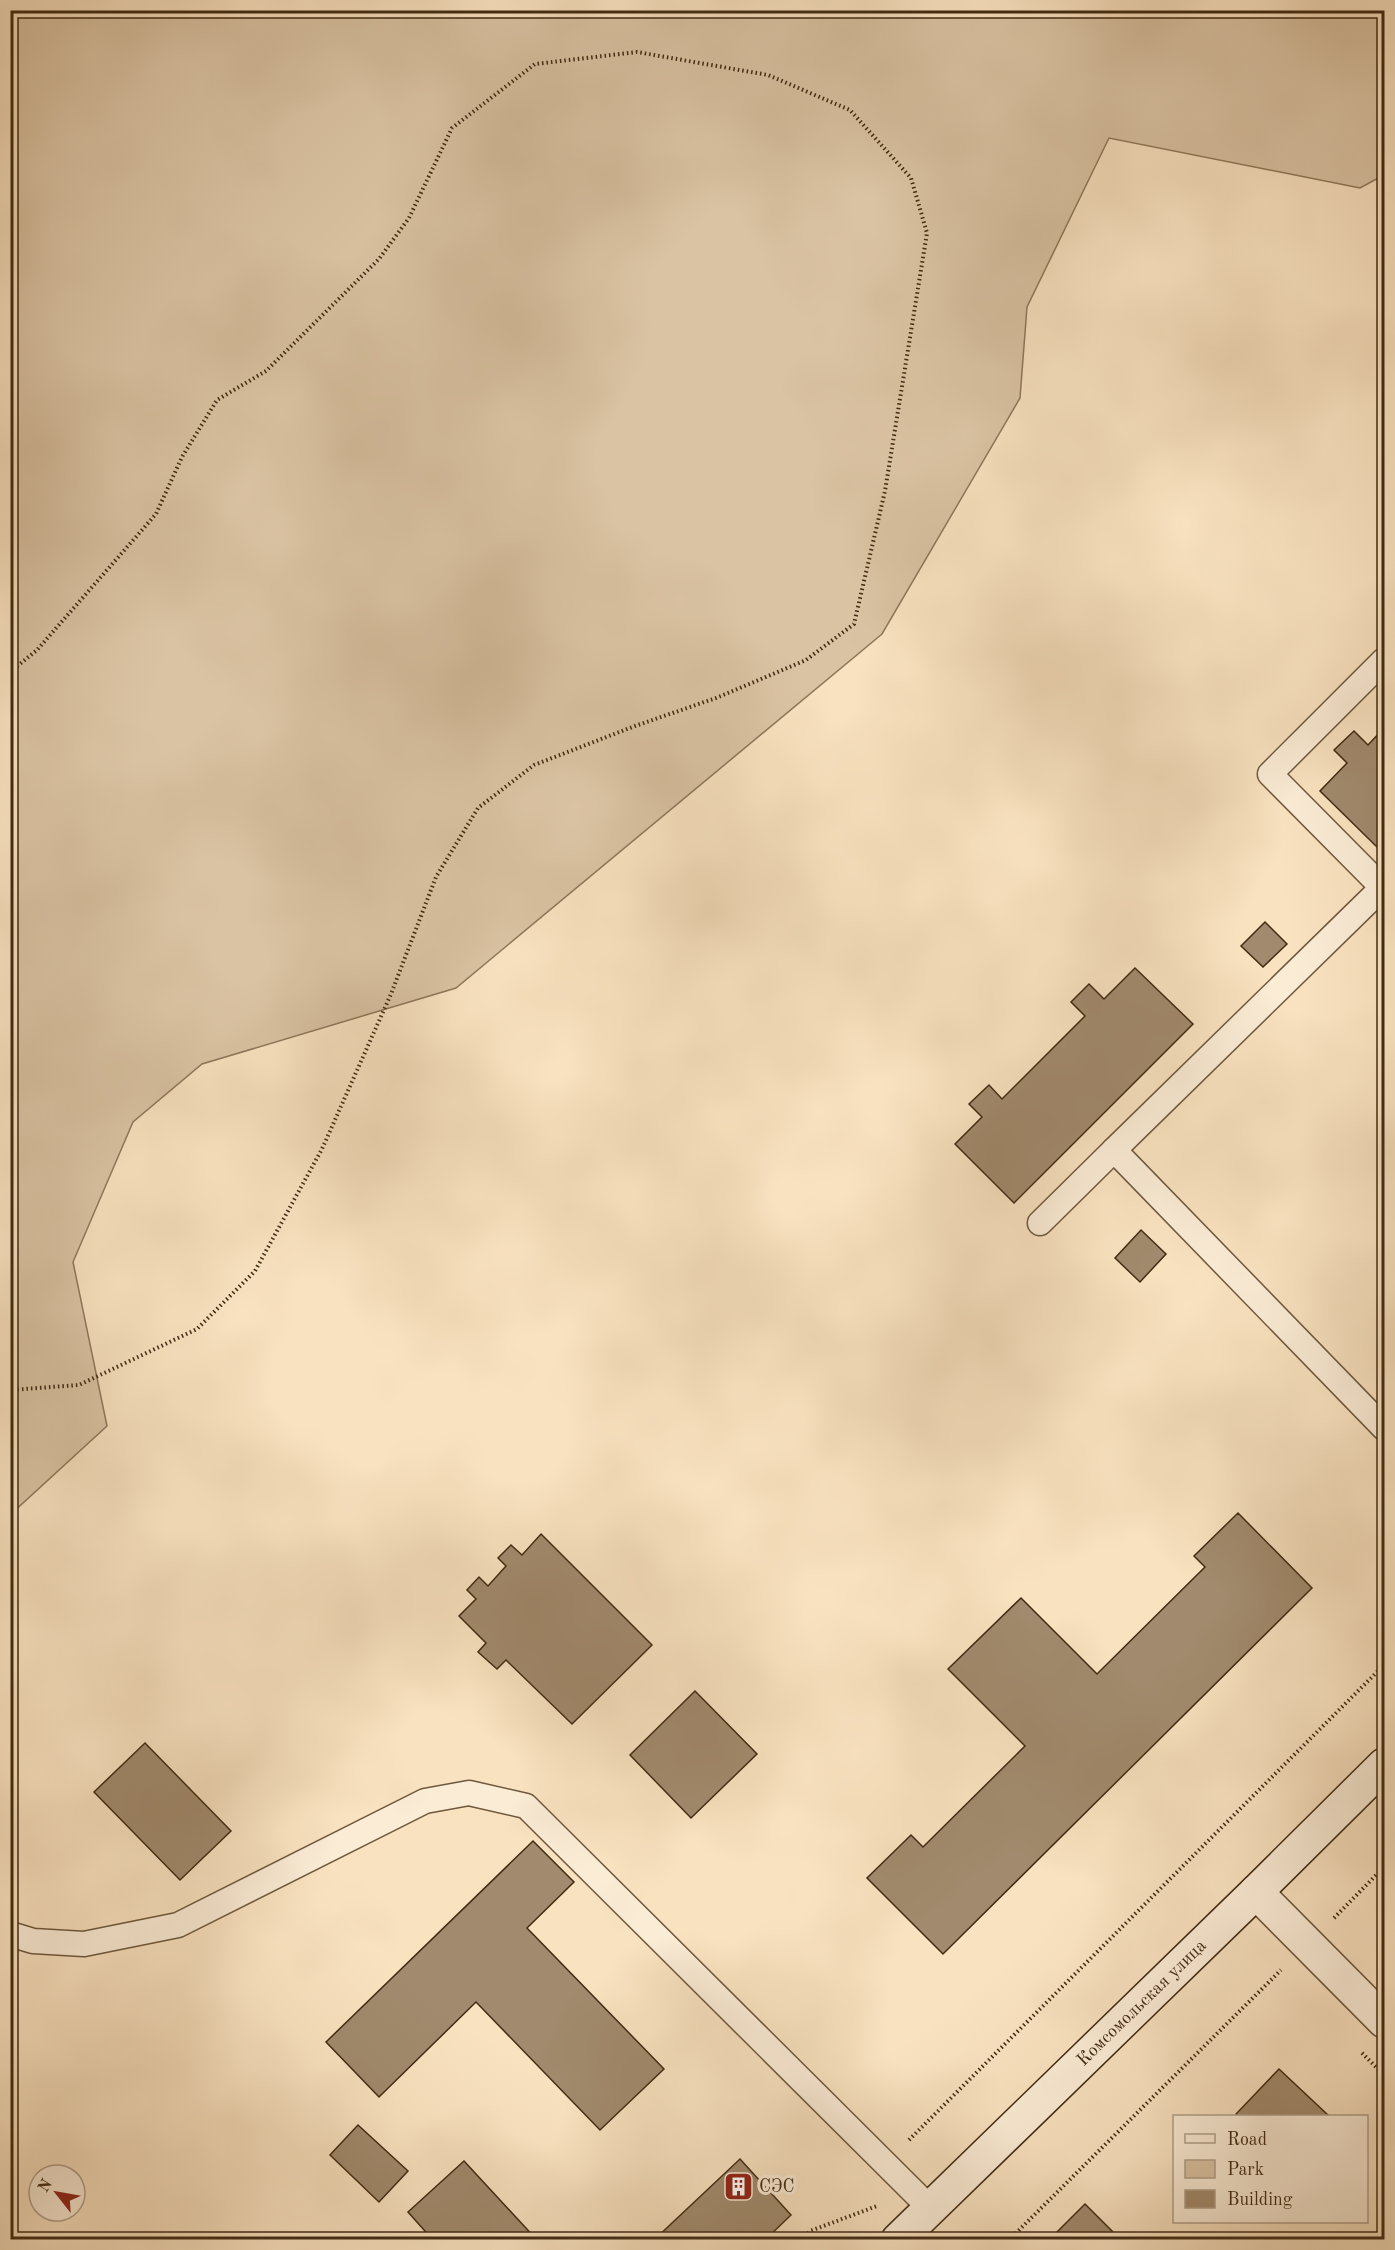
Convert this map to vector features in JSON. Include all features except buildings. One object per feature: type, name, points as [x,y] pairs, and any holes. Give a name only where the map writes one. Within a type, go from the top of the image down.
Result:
[{"type":"street","name":"Комсомольская улица","points":[[898,2240],[922,2200],[1256,1892],[1384,1765]]},
{"type":"street","points":[[1256,1892],[1384,2021]]},
{"type":"lane","points":[[1040,1223],[1384,887],[1270,774],[1384,660]]},
{"type":"lane","points":[[1114,1150],[1384,1428]]},
{"type":"lane","points":[[10,1934],[33,1941],[84,1944],[178,1925],[425,1801],[469,1793],[526,1806],[922,2200]]},
{"type":"path","points":[[10,672],[37,650],[156,514],[182,457],[217,400],[266,371],[379,259],[409,218],[452,128],[536,64],[637,52],[768,75],[850,110],[911,178],[927,232],[885,491],[854,624],[806,660],[716,698],[534,765],[478,808],[436,877],[391,994],[322,1149],[255,1271],[197,1329],[79,1385],[10,1390]]},
{"type":"path","points":[[909,2141],[1384,1665]]},
{"type":"path","points":[[1009,2240],[1384,1868]]},
{"type":"path","points":[[802,2240],[810,2231],[922,2200]]},
{"type":"green space","points":[[11,10],[1384,11],[1384,175],[1360,188],[1109,138],[1027,307],[1020,398],[882,634],[456,988],[202,1064],[133,1122],[73,1262],[107,1426],[11,1514]]},
{"type":"place","name":"СЭС","points":[[738,2187]]}]
